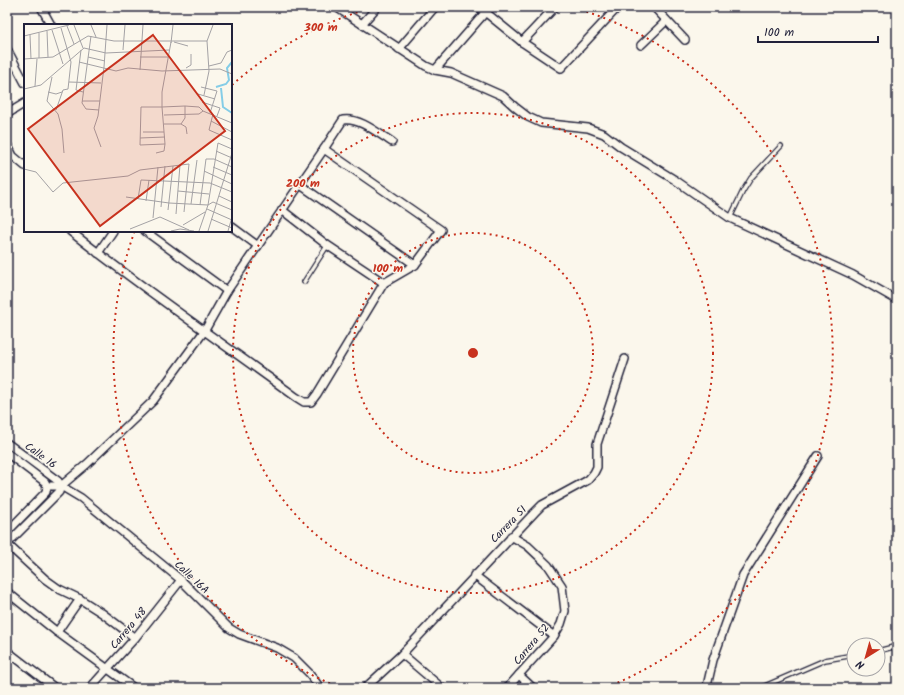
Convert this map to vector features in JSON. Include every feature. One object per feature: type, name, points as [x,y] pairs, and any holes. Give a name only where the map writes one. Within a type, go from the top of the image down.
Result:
[{"type":"street","points":[[41,7],[50,24]]},
{"type":"street","points":[[336,7],[426,66],[435,70],[451,73],[503,96],[528,117],[541,123],[588,128],[604,134],[621,147],[675,180],[730,218],[853,275],[897,300]]},
{"type":"street","points":[[362,24],[377,7]]},
{"type":"street","points":[[399,49],[435,7]]},
{"type":"street","points":[[522,42],[555,7]]},
{"type":"street","points":[[435,70],[485,9],[522,42],[561,68],[618,7]]},
{"type":"street","points":[[654,7],[685,40]]},
{"type":"street","points":[[640,45],[666,21]]},
{"type":"street","points":[[7,49],[24,81]]},
{"type":"street","points":[[7,114],[24,104]]},
{"type":"street","points":[[135,638],[102,613],[80,599],[59,589],[45,579],[7,544],[59,492],[61,486],[153,401],[205,330],[227,291],[343,120],[350,119],[358,122],[392,142]]},
{"type":"street","points":[[7,144],[13,156],[24,165]]},
{"type":"street","points":[[71,232],[98,254],[296,397],[304,402],[311,402],[384,283],[415,265],[441,230],[324,149]]},
{"type":"street","points":[[299,184],[415,265]]},
{"type":"street","points":[[282,210],[328,245],[384,283]]},
{"type":"street","points":[[232,227],[258,246]]},
{"type":"street","points":[[98,254],[112,232]]},
{"type":"street","points":[[146,232],[227,291]]},
{"type":"street","name":"Carrera 51","points":[[365,688],[402,654],[511,536],[542,505],[588,480],[594,473],[597,467],[597,444],[625,359]]},
{"type":"street","name":"Calle 16","points":[[7,444],[58,481],[61,486]]},
{"type":"street","name":"Calle 16","points":[[7,453],[45,482],[47,486]]},
{"type":"street","points":[[705,687],[743,575],[818,456]]},
{"type":"street","points":[[7,532],[46,492],[47,486],[61,486]]},
{"type":"street","name":"Calle 16A","points":[[61,486],[100,512],[180,580],[229,628],[239,634],[278,648],[294,658],[310,674],[320,688]]},
{"type":"street","name":"Carrera 52","points":[[507,688],[554,636],[561,624],[565,611],[562,586],[548,565],[528,546],[511,536]]},
{"type":"street","points":[[474,576],[554,636]]},
{"type":"street","name":"Carrera 48","points":[[90,688],[135,638],[180,580]]},
{"type":"street","points":[[7,592],[57,632],[134,688]]},
{"type":"street","points":[[57,632],[80,599]]},
{"type":"street","points":[[7,651],[55,688]]},
{"type":"street","points":[[402,654],[442,688]]},
{"type":"street","points":[[519,675],[533,688]]},
{"type":"lane","points":[[730,218],[751,178],[782,146]]},
{"type":"lane","points":[[304,282],[328,245]]},
{"type":"lane","points":[[886,649],[897,646]]},
{"type":"lane","points":[[760,688],[826,660],[846,656]]}]
